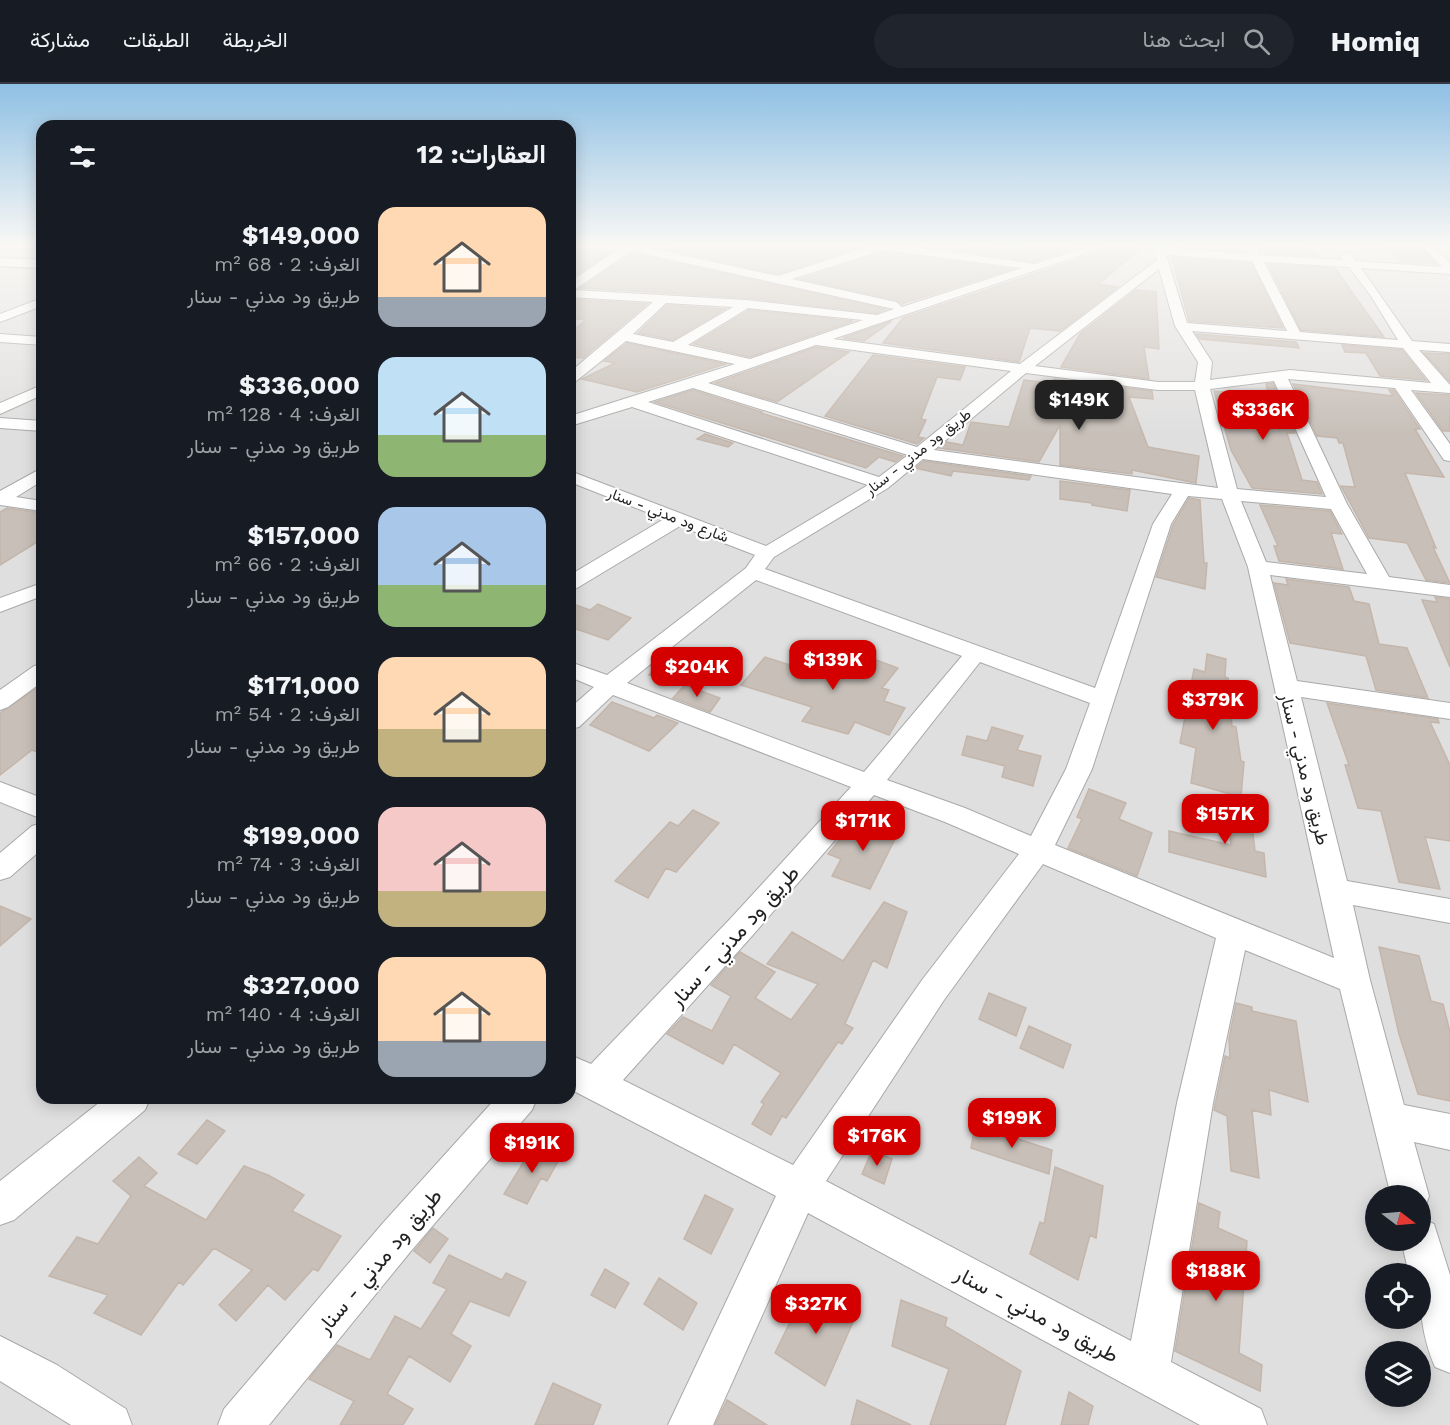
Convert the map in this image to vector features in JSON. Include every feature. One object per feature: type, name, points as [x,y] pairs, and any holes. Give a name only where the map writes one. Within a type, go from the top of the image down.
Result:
[{"type":"street","points":[[0,318],[26,309]]},
{"type":"street","points":[[576,374],[653,309]]},
{"type":"street","points":[[674,346],[696,336],[731,309]]},
{"type":"street","points":[[828,309],[879,318]]},
{"type":"street","points":[[576,417],[693,383],[907,309]]},
{"type":"street","name":"طريق ود مدني - سنار","points":[[576,716],[610,685],[753,572],[767,553],[882,484],[1094,309]]},
{"type":"street","name":"طريق ود مدني - سنار","points":[[1177,309],[1182,326],[1205,362],[1202,386],[1229,494],[1258,567],[1335,890],[1354,981],[1407,1185]]},
{"type":"street","points":[[1282,309],[1296,336]]},
{"type":"street","points":[[1385,309],[1408,345],[1447,389]]},
{"type":"street","points":[[0,312],[15,313]]},
{"type":"street","points":[[1182,326],[1450,348]]},
{"type":"street","points":[[623,336],[751,363]]},
{"type":"street","points":[[0,338],[36,341]]},
{"type":"street","points":[[815,341],[1158,386],[1202,386],[1279,375],[1447,389]]},
{"type":"street","points":[[1279,375],[1338,504],[1381,582]]},
{"type":"street","points":[[693,383],[920,453],[1183,490],[1338,504]]},
{"type":"street","points":[[1401,385],[1450,456]]},
{"type":"street","points":[[0,408],[36,392]]},
{"type":"street","points":[[633,402],[882,484]]},
{"type":"street","points":[[0,423],[36,426]]},
{"type":"street","points":[[0,500],[36,477]]},
{"type":"street","name":"شارع ود مدني - سنار","points":[[576,478],[767,553]]},
{"type":"street","points":[[690,1425],[800,1188],[933,990],[1038,850],[1078,769],[1162,524],[1183,490]]},
{"type":"street","points":[[0,500],[36,505]]},
{"type":"street","points":[[576,580],[678,519]]},
{"type":"street","points":[[1258,567],[1450,591]]},
{"type":"street","points":[[753,572],[1102,699]]},
{"type":"street","points":[[0,606],[36,591]]},
{"type":"street","name":"طريق ود مدني - سنار","points":[[975,654],[869,783],[760,909],[583,1078],[800,1188],[1245,1425]]},
{"type":"street","points":[[576,671],[736,735],[955,815],[1354,981]]},
{"type":"street","points":[[0,702],[36,675]]},
{"type":"street","points":[[1285,687],[1450,711]]},
{"type":"street","points":[[0,791],[36,806]]},
{"type":"street","points":[[0,869],[36,838]]},
{"type":"street","points":[[1335,890],[1450,911]]},
{"type":"street","points":[[1147,1373],[1195,1103],[1233,932]]},
{"type":"street","points":[[0,1206],[125,1104]]},
{"type":"street","name":"طريق ود مدني - سنار","points":[[240,1425],[397,1237],[514,1104]]},
{"type":"street","points":[[1390,1119],[1450,1132]]},
{"type":"street","points":[[1423,1251],[1450,1352]]},
{"type":"street","points":[[0,1357],[42,1380],[110,1425]]},
{"type":"shaded area","points":[[0,309],[36,309],[36,1104],[576,1104],[576,309],[1450,309],[1450,1425],[0,1425]]},
{"type":"building","points":[[576,309],[642,309],[583,358],[576,357],[576,328],[586,320],[576,319]]},
{"type":"building","points":[[663,309],[725,309],[673,340],[638,333]]},
{"type":"building","points":[[838,309],[886,309],[877,313]]},
{"type":"building","points":[[931,309],[1090,309],[1060,331],[1030,328],[1019,362],[883,343],[903,318]]},
{"type":"building","points":[[1112,309],[1157,309],[1159,349],[1144,347],[1149,379],[1061,367],[1080,334]]},
{"type":"building","points":[[1186,309],[1273,309],[1283,328],[1189,321]]},
{"type":"building","points":[[1290,309],[1364,309],[1384,337],[1301,330]]},
{"type":"building","points":[[749,310],[853,321],[750,357],[694,344]]},
{"type":"building","points":[[892,321],[864,341],[843,338]]},
{"type":"building","points":[[1196,334],[1296,342],[1299,348],[1200,339]]},
{"type":"building","points":[[627,343],[726,364],[637,392],[582,379],[615,363],[604,361]]},
{"type":"building","points":[[1342,345],[1402,350],[1426,380],[1380,376],[1366,353],[1345,352]]},
{"type":"building","points":[[816,347],[849,352],[777,402],[715,383]]},
{"type":"building","points":[[1424,353],[1450,354],[1450,382]]},
{"type":"building","points":[[873,355],[965,367],[960,380],[937,377],[921,419],[926,420],[918,437],[924,438],[917,444],[825,416]]},
{"type":"building","points":[[1054,379],[1152,391],[1153,399],[1129,397],[1148,447],[1199,456],[1196,483],[1132,470],[1132,474],[1060,465],[1060,425],[1039,462],[939,448],[947,442],[963,445],[971,422],[1009,427],[1024,380],[1051,383]]},
{"type":"building","points":[[1273,383],[1295,433],[1287,433],[1302,480],[1317,482],[1322,494],[1252,488],[1231,450],[1214,391],[1269,396],[1266,384]]},
{"type":"building","points":[[1293,384],[1393,396],[1389,390],[1394,390],[1420,429],[1415,429],[1444,477],[1405,473],[1436,548],[1433,547],[1450,583],[1426,580],[1407,543],[1369,538],[1341,486],[1355,487],[1343,443],[1339,443],[1337,438],[1317,436]]},
{"type":"building","points":[[693,390],[903,456],[895,462],[879,457],[866,468],[655,402]]},
{"type":"building","points":[[1416,393],[1450,395],[1450,431],[1443,431]]},
{"type":"building","points":[[705,434],[733,443],[728,447],[697,439]]},
{"type":"building","points":[[924,461],[1031,476],[1029,480],[953,471],[951,476],[915,468]]},
{"type":"building","points":[[1060,481],[1130,490],[1127,511],[1060,499]]},
{"type":"building","points":[[1189,498],[1200,500],[1204,563],[1207,563],[1205,589],[1156,577],[1173,525]]},
{"type":"building","points":[[1260,505],[1330,511],[1342,534],[1331,533],[1343,569],[1279,561],[1274,546],[1278,546]]},
{"type":"building","points":[[7,508],[36,512],[36,543],[0,565],[0,512]]},
{"type":"building","points":[[1286,579],[1349,587],[1354,601],[1369,604],[1379,644],[1407,648],[1428,698],[1376,690],[1366,656],[1290,643],[1274,583],[1288,585]]},
{"type":"building","points":[[1435,597],[1450,599],[1450,667],[1422,600],[1437,602]]},
{"type":"building","points":[[598,604],[631,618],[608,640],[576,629],[576,605],[590,610]]},
{"type":"building","points":[[825,650],[870,667],[876,660],[898,668],[882,688],[889,690],[884,701],[905,708],[889,735],[855,722],[848,734],[802,721],[812,707],[741,685],[765,657],[806,670]]},
{"type":"building","points":[[1207,654],[1226,659],[1225,677],[1228,678],[1232,726],[1236,727],[1241,761],[1244,762],[1241,797],[1191,783],[1196,748],[1180,743],[1194,669],[1205,672]]},
{"type":"building","points":[[665,658],[693,668],[678,685],[649,675]]},
{"type":"building","points":[[685,685],[720,698],[710,712],[673,698]]},
{"type":"building","points":[[36,689],[36,752],[32,750],[0,775],[0,713]]},
{"type":"building","points":[[612,702],[654,718],[657,715],[678,723],[649,751],[590,725]]},
{"type":"building","points":[[1327,703],[1438,719],[1439,723],[1430,722],[1450,765],[1450,841],[1425,837],[1440,889],[1399,882],[1381,811],[1358,808],[1345,765],[1349,765]]},
{"type":"building","points":[[992,727],[1023,736],[1017,750],[1041,756],[1033,786],[1002,777],[1005,766],[962,755],[967,736],[987,741]]},
{"type":"building","points":[[1089,789],[1126,803],[1119,819],[1152,833],[1137,876],[1068,848],[1082,819],[1077,817]]},
{"type":"building","points":[[1227,802],[1250,807],[1255,851],[1264,853],[1266,877],[1169,852],[1169,831],[1231,845]]},
{"type":"building","points":[[693,810],[719,823],[676,872],[666,868],[648,898],[615,881],[670,822],[678,826]]},
{"type":"building","points":[[857,818],[899,831],[870,889],[832,876],[841,859],[828,854]]},
{"type":"building","points":[[884,902],[907,912],[887,968],[873,960],[845,1024],[853,1028],[842,1044],[838,1042],[786,1118],[782,1116],[771,1135],[752,1124],[764,1104],[761,1102],[781,1073],[734,1044],[723,1064],[667,1034],[683,1017],[712,1031],[731,996],[711,985],[740,952],[775,972],[755,998],[791,1020],[818,984],[767,964],[792,932],[843,961]]},
{"type":"building","points":[[0,906],[31,919],[0,946]]},
{"type":"building","points":[[1379,947],[1419,956],[1431,1001],[1443,1004],[1450,1032],[1450,1101],[1418,1094],[1399,1034]]},
{"type":"building","points":[[989,993],[1026,1008],[1016,1036],[979,1019]]},
{"type":"building","points":[[1236,1003],[1252,1007],[1252,1011],[1296,1021],[1308,1102],[1269,1090],[1271,1115],[1252,1110],[1259,1178],[1231,1171],[1227,1116],[1214,1110],[1225,1056],[1230,1058],[1229,1039]]},
{"type":"building","points":[[1029,1026],[1071,1045],[1063,1068],[1020,1048]]},
{"type":"building","points":[[207,1120],[225,1131],[197,1164],[178,1154]]},
{"type":"building","points":[[975,1125],[1052,1150],[1049,1174],[971,1148]]},
{"type":"building","points":[[534,1145],[561,1156],[547,1181],[541,1178],[527,1204],[504,1194]]},
{"type":"building","points":[[872,1150],[892,1159],[884,1184],[862,1174]]},
{"type":"building","points":[[139,1157],[157,1173],[144,1186],[206,1220],[244,1166],[268,1175],[304,1195],[292,1211],[341,1236],[318,1271],[313,1269],[285,1300],[268,1285],[236,1321],[219,1305],[252,1270],[214,1248],[183,1285],[179,1282],[141,1335],[94,1313],[108,1295],[49,1276],[77,1237],[98,1244],[131,1196],[113,1181]]},
{"type":"building","points":[[1055,1167],[1103,1186],[1096,1238],[1090,1235],[1078,1280],[1030,1254],[1040,1222],[1044,1224]]},
{"type":"building","points":[[705,1195],[733,1209],[711,1254],[684,1239]]},
{"type":"building","points":[[1199,1203],[1220,1212],[1218,1228],[1247,1241],[1239,1353],[1262,1365],[1260,1391],[1175,1351]]},
{"type":"building","points":[[433,1228],[448,1239],[430,1263],[414,1251]]},
{"type":"building","points":[[449,1255],[502,1280],[506,1273],[526,1282],[509,1316],[470,1301],[451,1334],[471,1346],[450,1382],[409,1356],[387,1394],[413,1409],[403,1425],[340,1425],[354,1401],[309,1379],[337,1345],[370,1360],[395,1316],[421,1329],[447,1289],[433,1283]]},
{"type":"building","points":[[605,1269],[629,1283],[615,1308],[591,1295]]},
{"type":"building","points":[[659,1278],[697,1303],[683,1330],[644,1304]]},
{"type":"building","points":[[808,1285],[856,1315],[825,1386],[775,1353]]},
{"type":"building","points":[[901,1300],[947,1318],[945,1326],[1021,1371],[1005,1425],[930,1425],[949,1369],[892,1346]]},
{"type":"building","points":[[553,1383],[601,1405],[593,1425],[535,1425]]},
{"type":"building","points":[[1069,1392],[1093,1406],[1088,1425],[1061,1425]]},
{"type":"building","points":[[727,1400],[767,1425],[715,1425]]},
{"type":"building","points":[[857,1400],[911,1425],[851,1425]]}]
